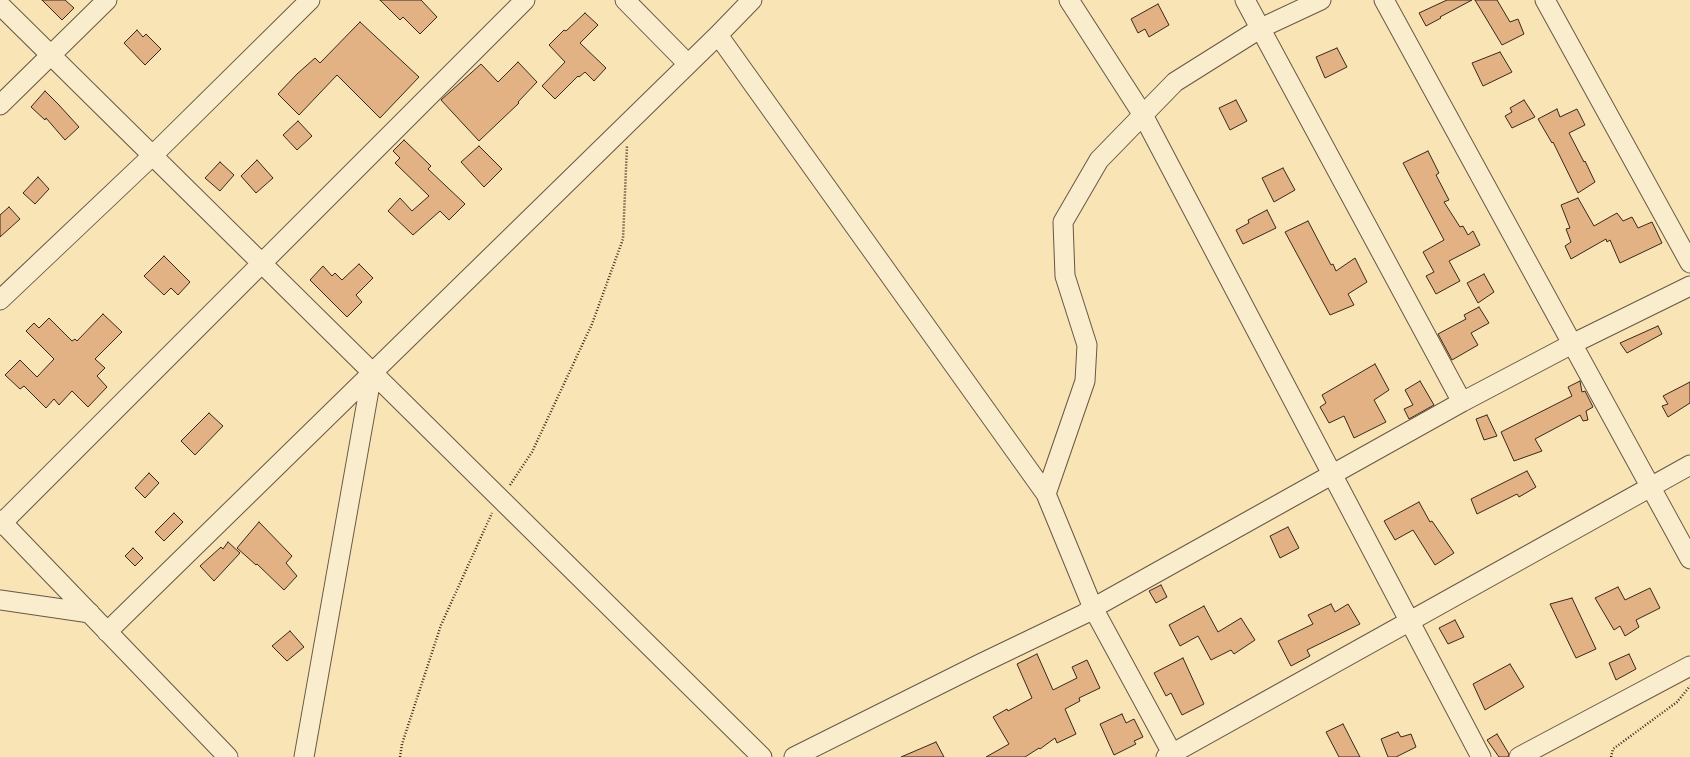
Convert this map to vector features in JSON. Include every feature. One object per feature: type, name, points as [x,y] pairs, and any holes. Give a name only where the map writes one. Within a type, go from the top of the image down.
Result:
[{"type":"street","points":[[0,105],[107,0]]},
{"type":"street","points":[[0,300],[152,156],[310,0]]},
{"type":"street","points":[[228,757],[1,522],[524,0]]},
{"type":"street","points":[[625,0],[688,64]]},
{"type":"street","points":[[108,632],[752,0]]},
{"type":"street","points":[[1069,0],[1143,115],[1481,757]]},
{"type":"street","points":[[1246,0],[1462,402]]},
{"type":"street","points":[[1046,494],[1085,381],[1087,345],[1065,276],[1063,222],[1099,160],[1176,82],[1261,28],[1321,0]]},
{"type":"street","points":[[1384,0],[1690,559]]},
{"type":"street","points":[[1545,0],[1690,263]]},
{"type":"street","points":[[0,5],[762,757]]},
{"type":"street","points":[[718,35],[1046,494],[1093,608],[1171,756],[1650,486],[1690,465]]},
{"type":"street","points":[[794,757],[1084,614],[1462,402],[1572,344],[1690,286]]},
{"type":"street","points":[[304,757],[372,373]]},
{"type":"street","points":[[0,600],[90,614]]},
{"type":"street","points":[[1519,757],[1690,666]]},
{"type":"path","points":[[400,757],[402,744],[441,625],[489,518],[532,452],[588,331],[623,239],[629,122]]},
{"type":"path","points":[[1611,757],[1613,749],[1678,702],[1690,685]]},
{"type":"building","points":[[42,0],[65,0],[74,8],[62,20]]},
{"type":"building","points":[[380,0],[421,0],[437,17],[420,34],[403,17],[400,20]]},
{"type":"building","points":[[1447,0],[1472,0],[1426,26],[1419,13]]},
{"type":"building","points":[[1475,0],[1497,0],[1510,22],[1518,19],[1524,34],[1502,45]]},
{"type":"building","points":[[1158,4],[1169,25],[1149,37],[1145,29],[1138,33],[1131,19]]},
{"type":"building","points":[[585,13],[598,25],[580,43],[606,68],[594,81],[585,72],[579,77],[578,76],[555,99],[542,86],[565,62],[549,45],[564,30],[566,31]]},
{"type":"building","points":[[360,22],[419,77],[380,118],[337,75],[299,115],[278,94],[315,58],[320,63]]},
{"type":"building","points":[[137,30],[143,37],[146,34],[161,49],[145,65],[124,43]]},
{"type":"building","points":[[1337,48],[1347,67],[1325,78],[1316,57]]},
{"type":"building","points":[[1500,52],[1512,72],[1483,86],[1472,63]]},
{"type":"building","points":[[518,62],[537,82],[518,102],[519,103],[479,141],[441,100],[481,64],[498,82]]},
{"type":"building","points":[[45,91],[79,127],[65,140],[46,118],[45,120],[31,107]]},
{"type":"building","points":[[1236,100],[1247,121],[1230,130],[1219,108]]},
{"type":"building","points":[[1524,100],[1535,117],[1512,128],[1505,116],[1512,112],[1510,108]]},
{"type":"building","points":[[1557,109],[1560,117],[1577,109],[1585,125],[1569,133],[1595,182],[1578,193],[1553,142],[1552,143],[1538,119]]},
{"type":"building","points":[[298,121],[312,136],[297,150],[283,135]]},
{"type":"building","points":[[404,140],[431,166],[428,169],[465,204],[449,220],[440,211],[413,235],[388,211],[400,198],[412,211],[429,196],[395,163],[400,158],[393,151]]},
{"type":"building","points":[[479,146],[502,169],[484,187],[461,162]]},
{"type":"building","points":[[1428,151],[1439,173],[1436,175],[1449,200],[1444,202],[1460,227],[1463,226],[1468,235],[1473,231],[1480,245],[1449,261],[1460,281],[1436,294],[1426,276],[1434,272],[1423,252],[1444,240],[1403,163]]},
{"type":"building","points":[[257,160],[273,178],[256,193],[241,176]]},
{"type":"building","points":[[220,162],[234,175],[220,191],[205,178]]},
{"type":"building","points":[[1283,168],[1295,190],[1274,202],[1262,178]]},
{"type":"building","points":[[38,177],[49,189],[35,204],[23,193]]},
{"type":"building","points":[[1578,198],[1594,226],[1617,213],[1623,221],[1632,217],[1638,228],[1652,222],[1662,243],[1620,263],[1610,240],[1607,242],[1606,239],[1571,259],[1565,246],[1571,242],[1566,229],[1570,228],[1561,205]]},
{"type":"building","points":[[9,207],[20,219],[0,237],[0,215]]},
{"type":"building","points":[[1267,210],[1276,228],[1243,244],[1236,230],[1249,223],[1248,220]]},
{"type":"building","points":[[1308,221],[1331,265],[1333,264],[1336,271],[1355,258],[1367,282],[1348,294],[1354,305],[1330,315],[1285,232]]},
{"type":"building","points":[[164,256],[190,282],[178,295],[171,288],[164,295],[144,276]]},
{"type":"building","points":[[359,264],[373,278],[356,295],[362,302],[347,317],[310,280],[323,266],[332,276],[335,273],[342,280]]},
{"type":"building","points":[[1484,274],[1494,292],[1478,303],[1467,283]]},
{"type":"building","points":[[1479,307],[1489,323],[1471,333],[1478,345],[1452,360],[1438,334],[1466,319],[1464,315]]},
{"type":"building","points":[[103,314],[122,332],[95,359],[105,368],[97,376],[107,387],[88,407],[72,391],[59,405],[54,399],[46,408],[24,386],[20,389],[5,375],[20,360],[37,377],[54,359],[26,331],[34,323],[39,328],[49,318],[72,341],[75,339],[77,341]]},
{"type":"building","points":[[1658,326],[1662,334],[1627,353],[1620,343]]},
{"type":"building","points":[[1375,364],[1389,390],[1374,400],[1386,422],[1354,438],[1344,416],[1329,423],[1320,407],[1326,403],[1322,395]]},
{"type":"building","points":[[1420,381],[1434,405],[1409,419],[1404,409],[1413,405],[1405,390]]},
{"type":"building","points":[[1580,381],[1582,392],[1585,391],[1593,407],[1586,411],[1588,420],[1583,421],[1580,415],[1535,439],[1542,451],[1514,461],[1501,432],[1572,396],[1568,387]]},
{"type":"building","points":[[1690,382],[1690,403],[1668,417],[1662,406],[1668,404],[1663,396]]},
{"type":"building","points":[[209,413],[223,426],[195,455],[181,441]]},
{"type":"building","points":[[1487,415],[1497,436],[1484,440],[1476,419]]},
{"type":"building","points":[[1527,471],[1536,487],[1519,497],[1517,494],[1477,514],[1471,499]]},
{"type":"building","points":[[149,473],[159,483],[145,498],[135,488]]},
{"type":"building","points":[[1419,502],[1430,522],[1432,521],[1454,553],[1435,565],[1413,530],[1395,540],[1384,521]]},
{"type":"building","points":[[174,513],[183,522],[164,541],[155,532]]},
{"type":"building","points":[[259,522],[292,556],[286,563],[297,576],[284,590],[257,564],[256,565],[237,548]]},
{"type":"building","points":[[1288,527],[1299,548],[1280,558],[1270,536]]},
{"type":"building","points":[[228,542],[240,553],[214,581],[200,566],[221,547],[223,549]]},
{"type":"building","points":[[133,548],[143,558],[135,566],[125,556]]},
{"type":"building","points":[[1161,585],[1167,597],[1156,603],[1149,591]]},
{"type":"building","points":[[1618,587],[1625,600],[1650,588],[1660,608],[1636,620],[1639,627],[1625,636],[1620,626],[1614,630],[1595,598]]},
{"type":"building","points":[[1572,598],[1596,649],[1576,658],[1550,604]]},
{"type":"building","points":[[1331,604],[1335,612],[1348,604],[1360,624],[1307,650],[1310,656],[1291,666],[1278,641],[1313,624],[1308,615]]},
{"type":"building","points":[[1204,606],[1218,632],[1241,618],[1255,640],[1234,654],[1231,650],[1211,660],[1198,636],[1180,646],[1169,625]]},
{"type":"building","points":[[1455,620],[1464,637],[1448,644],[1439,628]]},
{"type":"building","points":[[290,631],[304,647],[287,661],[272,646]]},
{"type":"building","points":[[1037,654],[1053,690],[1077,678],[1072,667],[1087,660],[1100,688],[1079,698],[1080,701],[1065,709],[1076,734],[1057,743],[1055,738],[1040,749],[1039,748],[1025,757],[986,757],[1009,744],[993,717],[1032,698],[1017,664]]},
{"type":"building","points":[[1629,654],[1636,669],[1616,680],[1609,663]]},
{"type":"building","points":[[1183,658],[1204,704],[1182,715],[1171,693],[1166,696],[1154,673]]},
{"type":"building","points":[[1510,664],[1524,687],[1485,710],[1473,684]]},
{"type":"building","points":[[1122,714],[1126,723],[1134,719],[1143,737],[1134,741],[1136,744],[1114,755],[1100,724]]},
{"type":"building","points":[[1343,724],[1360,757],[1339,757],[1326,732]]},
{"type":"building","points":[[1398,732],[1401,737],[1411,734],[1416,747],[1396,757],[1388,757],[1381,739]]},
{"type":"building","points":[[1497,734],[1509,754],[1508,757],[1499,757],[1487,740]]},
{"type":"building","points":[[936,742],[944,757],[901,757]]}]
